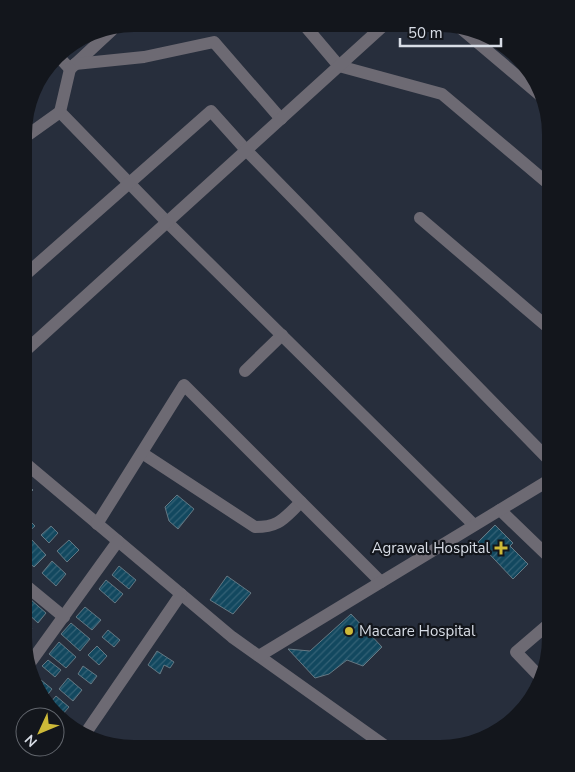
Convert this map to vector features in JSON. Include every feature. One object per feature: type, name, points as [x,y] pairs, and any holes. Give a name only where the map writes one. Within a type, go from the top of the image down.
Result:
[{"type":"street","points":[[310,32],[339,66],[442,94],[542,178]]},
{"type":"street","points":[[32,344],[377,32]]},
{"type":"street","points":[[32,132],[60,112],[72,66],[104,37]]},
{"type":"street","points":[[472,37],[530,86]]},
{"type":"street","points":[[64,61],[72,66],[144,57],[214,42],[281,119]]},
{"type":"street","points":[[32,269],[211,111],[246,150],[542,453]]},
{"type":"street","points":[[60,112],[167,222],[474,525]]},
{"type":"street","points":[[420,218],[542,322]]},
{"type":"street","points":[[245,371],[282,335]]},
{"type":"street","points":[[97,524],[184,385],[381,582]]},
{"type":"street","points":[[142,453],[256,527],[278,524],[301,502]]},
{"type":"street","points":[[32,469],[232,637],[377,740]]},
{"type":"street","points":[[259,656],[542,484]]},
{"type":"street","points":[[500,510],[542,551]]},
{"type":"street","points":[[34,657],[118,541]]},
{"type":"street","points":[[32,591],[64,617]]},
{"type":"street","points":[[89,729],[181,594]]},
{"type":"street","points":[[536,673],[516,652],[542,630]]},
{"type":"building","points":[[177,495],[194,509],[178,529],[169,521],[165,507]]},
{"type":"building","points":[[495,525],[513,543],[510,546],[528,564],[513,579],[478,542]]},
{"type":"building","points":[[51,526],[58,533],[49,543],[41,535]]},
{"type":"building","points":[[32,540],[46,555],[34,567],[32,565]]},
{"type":"building","points":[[69,540],[79,550],[67,562],[57,551]]},
{"type":"building","points":[[52,561],[66,574],[56,586],[42,573]]},
{"type":"building","points":[[119,566],[136,580],[129,589],[112,575]]},
{"type":"building","points":[[227,576],[251,593],[233,614],[210,600]]},
{"type":"building","points":[[106,580],[123,594],[115,603],[99,589]]},
{"type":"building","points":[[32,601],[46,613],[38,623],[32,617]]},
{"type":"building","points":[[85,607],[101,620],[92,630],[76,617]]},
{"type":"building","name":"Maccare Hospital","points":[[351,614],[382,647],[363,666],[347,660],[329,674],[315,678],[288,649],[310,651]]},
{"type":"building","points":[[71,623],[90,639],[80,651],[61,634]]},
{"type":"building","points":[[108,630],[120,640],[114,647],[102,637]]},
{"type":"building","points":[[59,642],[76,657],[66,668],[49,654]]},
{"type":"building","points":[[97,646],[107,656],[99,665],[88,655]]},
{"type":"building","points":[[157,651],[174,662],[170,668],[164,665],[160,674],[148,665]]},
{"type":"building","points":[[48,660],[61,670],[55,677],[42,666]]},
{"type":"building","points":[[83,666],[97,676],[91,684],[78,674]]},
{"type":"building","points":[[68,678],[82,690],[73,701],[59,689]]},
{"type":"building","points":[[42,681],[52,689],[49,693]]},
{"type":"building","points":[[56,696],[69,707],[65,712],[65,707],[58,705],[54,699]]},
{"type":"place","name":"Agrawal Hospital","points":[[501,548]]},
{"type":"place","name":"Maccare Hospital","points":[[349,631]]}]
